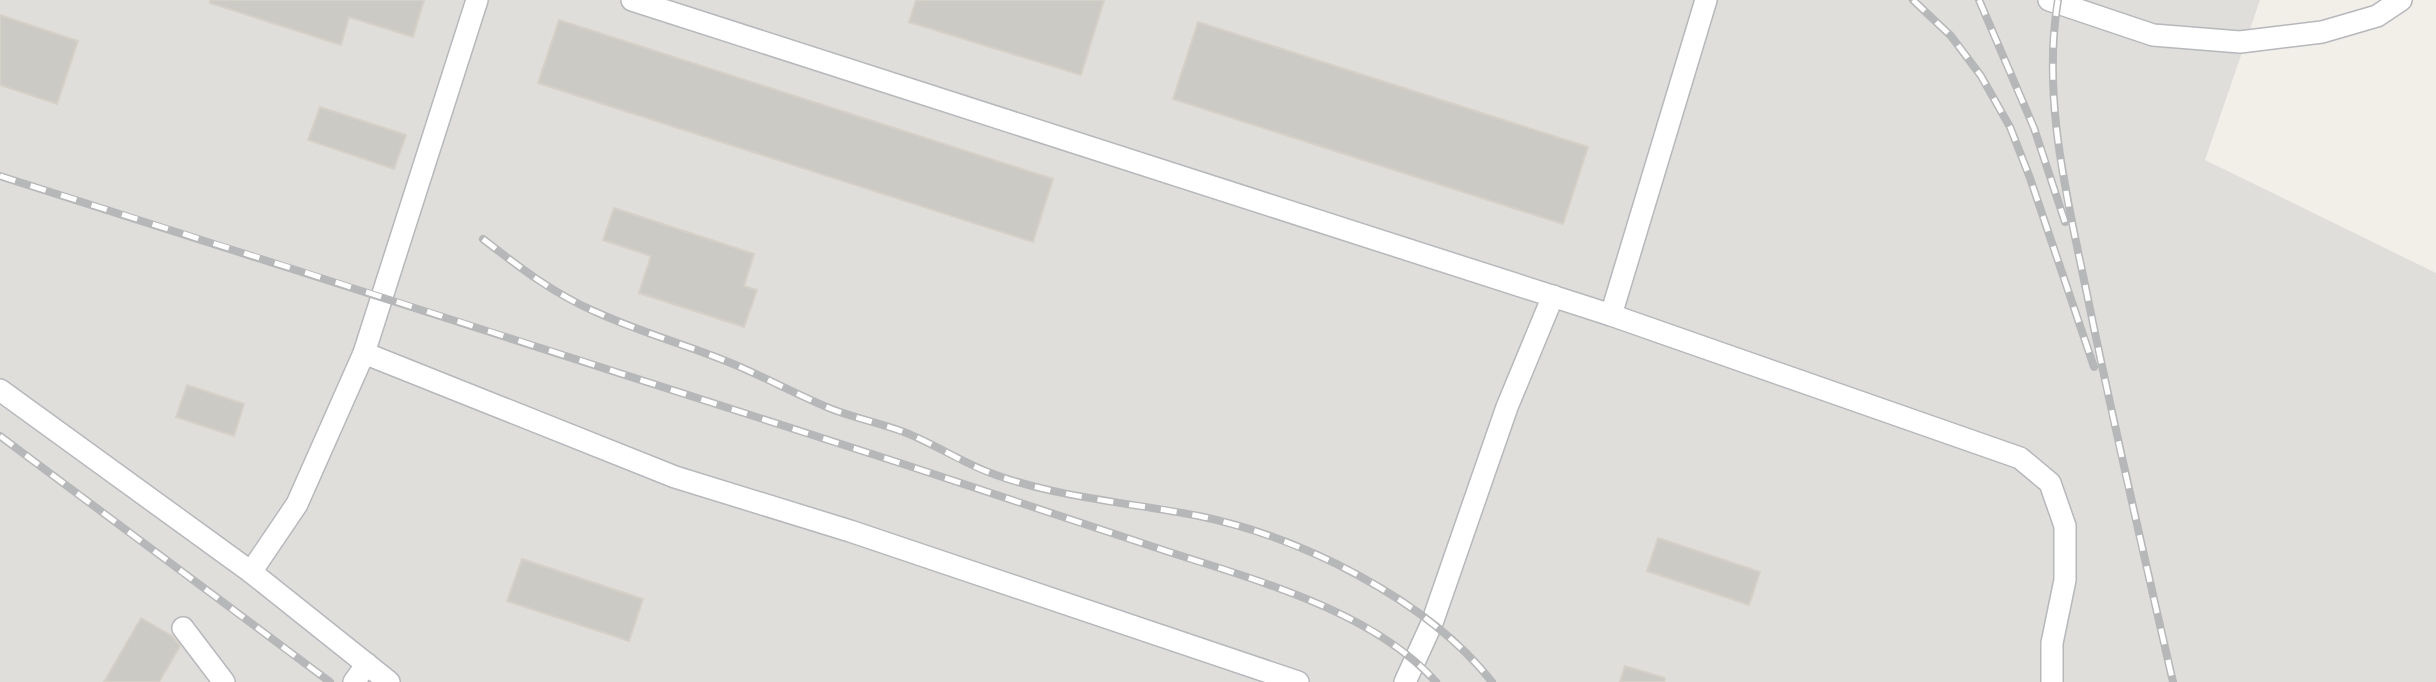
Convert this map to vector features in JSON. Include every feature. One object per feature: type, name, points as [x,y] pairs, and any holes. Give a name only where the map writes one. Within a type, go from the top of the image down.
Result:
[{"type":"street","points":[[251,572],[297,504],[364,354],[477,0]]},
{"type":"street","points":[[632,0],[1611,315],[2021,458],[2050,483],[2065,526],[2065,580],[2052,643],[2052,682]]},
{"type":"street","points":[[1611,315],[1706,0]]},
{"type":"street","points":[[2049,0],[2153,35],[2239,42],[2322,32],[2377,16],[2401,0]]},
{"type":"street","points":[[1405,682],[1432,623],[1507,407],[1553,296]]},
{"type":"street","points":[[364,354],[675,477],[850,531],[1298,682]]},
{"type":"street","points":[[0,390],[251,572],[389,682]]},
{"type":"street","points":[[183,628],[224,682]]},
{"type":"street","points":[[354,682],[367,664]]},
{"type":"shaded area","points":[[0,0],[2260,0],[2205,160],[2436,273],[2436,682],[0,682]]},
{"type":"building","points":[[210,0],[424,0],[413,37],[349,17],[341,45],[210,3]]},
{"type":"building","points":[[916,0],[1104,0],[1081,75],[909,22]]},
{"type":"building","points":[[0,15],[78,41],[57,104],[0,85]]},
{"type":"building","points":[[559,20],[1053,179],[1033,242],[538,83]]},
{"type":"building","points":[[1198,22],[1588,147],[1563,224],[1173,99]]},
{"type":"building","points":[[320,107],[406,135],[394,169],[308,140]]},
{"type":"building","points":[[614,208],[754,254],[744,286],[757,290],[744,327],[639,293],[651,256],[603,240]]},
{"type":"building","points":[[187,385],[244,404],[234,436],[176,417]]},
{"type":"building","points":[[1658,538],[1760,572],[1749,605],[1647,571]]},
{"type":"building","points":[[522,559],[643,599],[629,641],[507,601]]},
{"type":"building","points":[[141,618],[172,636],[180,646],[159,682],[104,682]]},
{"type":"building","points":[[1625,666],[1665,678],[1664,682],[1620,682]]},
{"type":"railway","points":[[1913,0],[1951,36],[1981,76],[2010,127],[2094,367]]},
{"type":"railway","points":[[1979,0],[2034,128],[2065,222]]},
{"type":"railway","points":[[2058,0],[2053,76],[2055,114],[2066,191],[2173,682]]},
{"type":"railway","points":[[0,176],[900,463],[1263,582],[1340,614],[1376,633],[1408,656],[1436,682]]},
{"type":"railway","points":[[483,239],[551,288],[596,312],[738,366],[829,408],[904,432],[996,475],[1071,495],[1199,516],[1279,539],[1320,556],[1360,576],[1434,624],[1465,652],[1492,682]]},
{"type":"railway","points":[[0,436],[330,682]]}]
